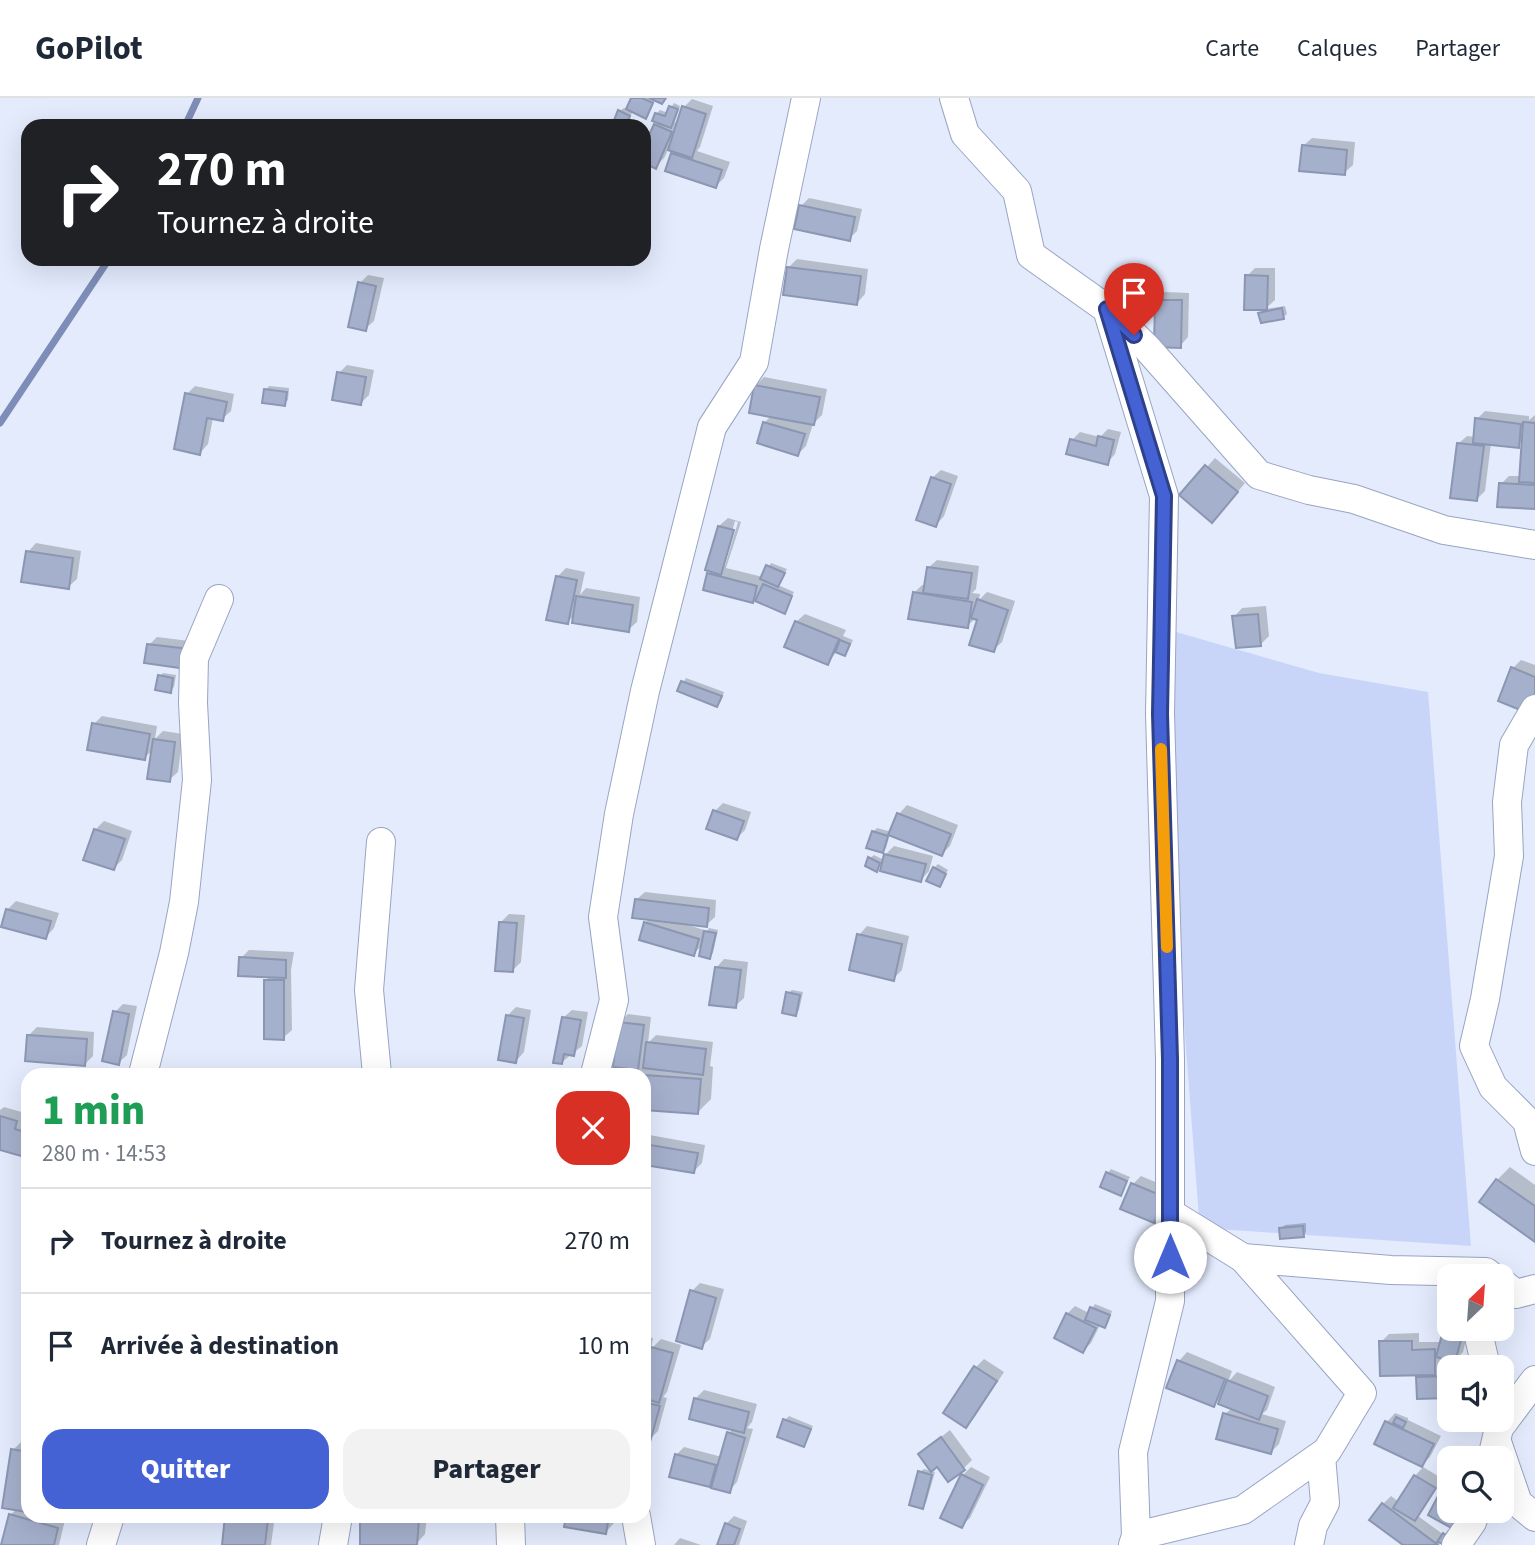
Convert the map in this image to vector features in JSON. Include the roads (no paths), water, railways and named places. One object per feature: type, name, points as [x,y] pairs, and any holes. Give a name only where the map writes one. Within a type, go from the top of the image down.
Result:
[{"type":"street","points":[[597,1068],[614,1000],[603,917],[619,814],[642,704],[712,427],[754,362],[774,249],[806,98]]},
{"type":"street","points":[[954,98],[965,134],[1017,191],[1031,255],[1107,309],[1147,348],[1259,475],[1309,490],[1354,499],[1444,530],[1535,545]]},
{"type":"street","points":[[1107,309],[1164,496],[1160,714],[1170,1059],[1170,1213],[1170,1301],[1133,1452],[1135,1541],[1243,1510],[1327,1451],[1363,1393],[1243,1258],[1170,1213]]},
{"type":"street","points":[[145,1068],[184,902],[197,780],[193,703],[194,658],[219,599]]},
{"type":"street","points":[[1535,709],[1514,745],[1507,802],[1509,856],[1485,999],[1474,1046],[1493,1087],[1527,1121],[1535,1151]]},
{"type":"street","points":[[376,1068],[369,990],[381,842]]},
{"type":"street","points":[[1243,1258],[1437,1273]]},
{"type":"street","points":[[1514,1292],[1535,1289]]},
{"type":"street","points":[[1535,1380],[1497,1437],[1518,1503],[1535,1517]]},
{"type":"street","points":[[1309,1545],[1313,1526],[1325,1503],[1321,1455]]},
{"type":"street","points":[[101,1545],[108,1523]]},
{"type":"street","points":[[332,1545],[337,1523]]},
{"type":"street","points":[[510,1523],[511,1545]]},
{"type":"street","points":[[637,1523],[641,1545]]},
{"type":"street","points":[[1455,1545],[1471,1523]]},
{"type":"waterway","points":[[188,119],[198,98]]},
{"type":"waterway","points":[[0,423],[104,266]]}]
